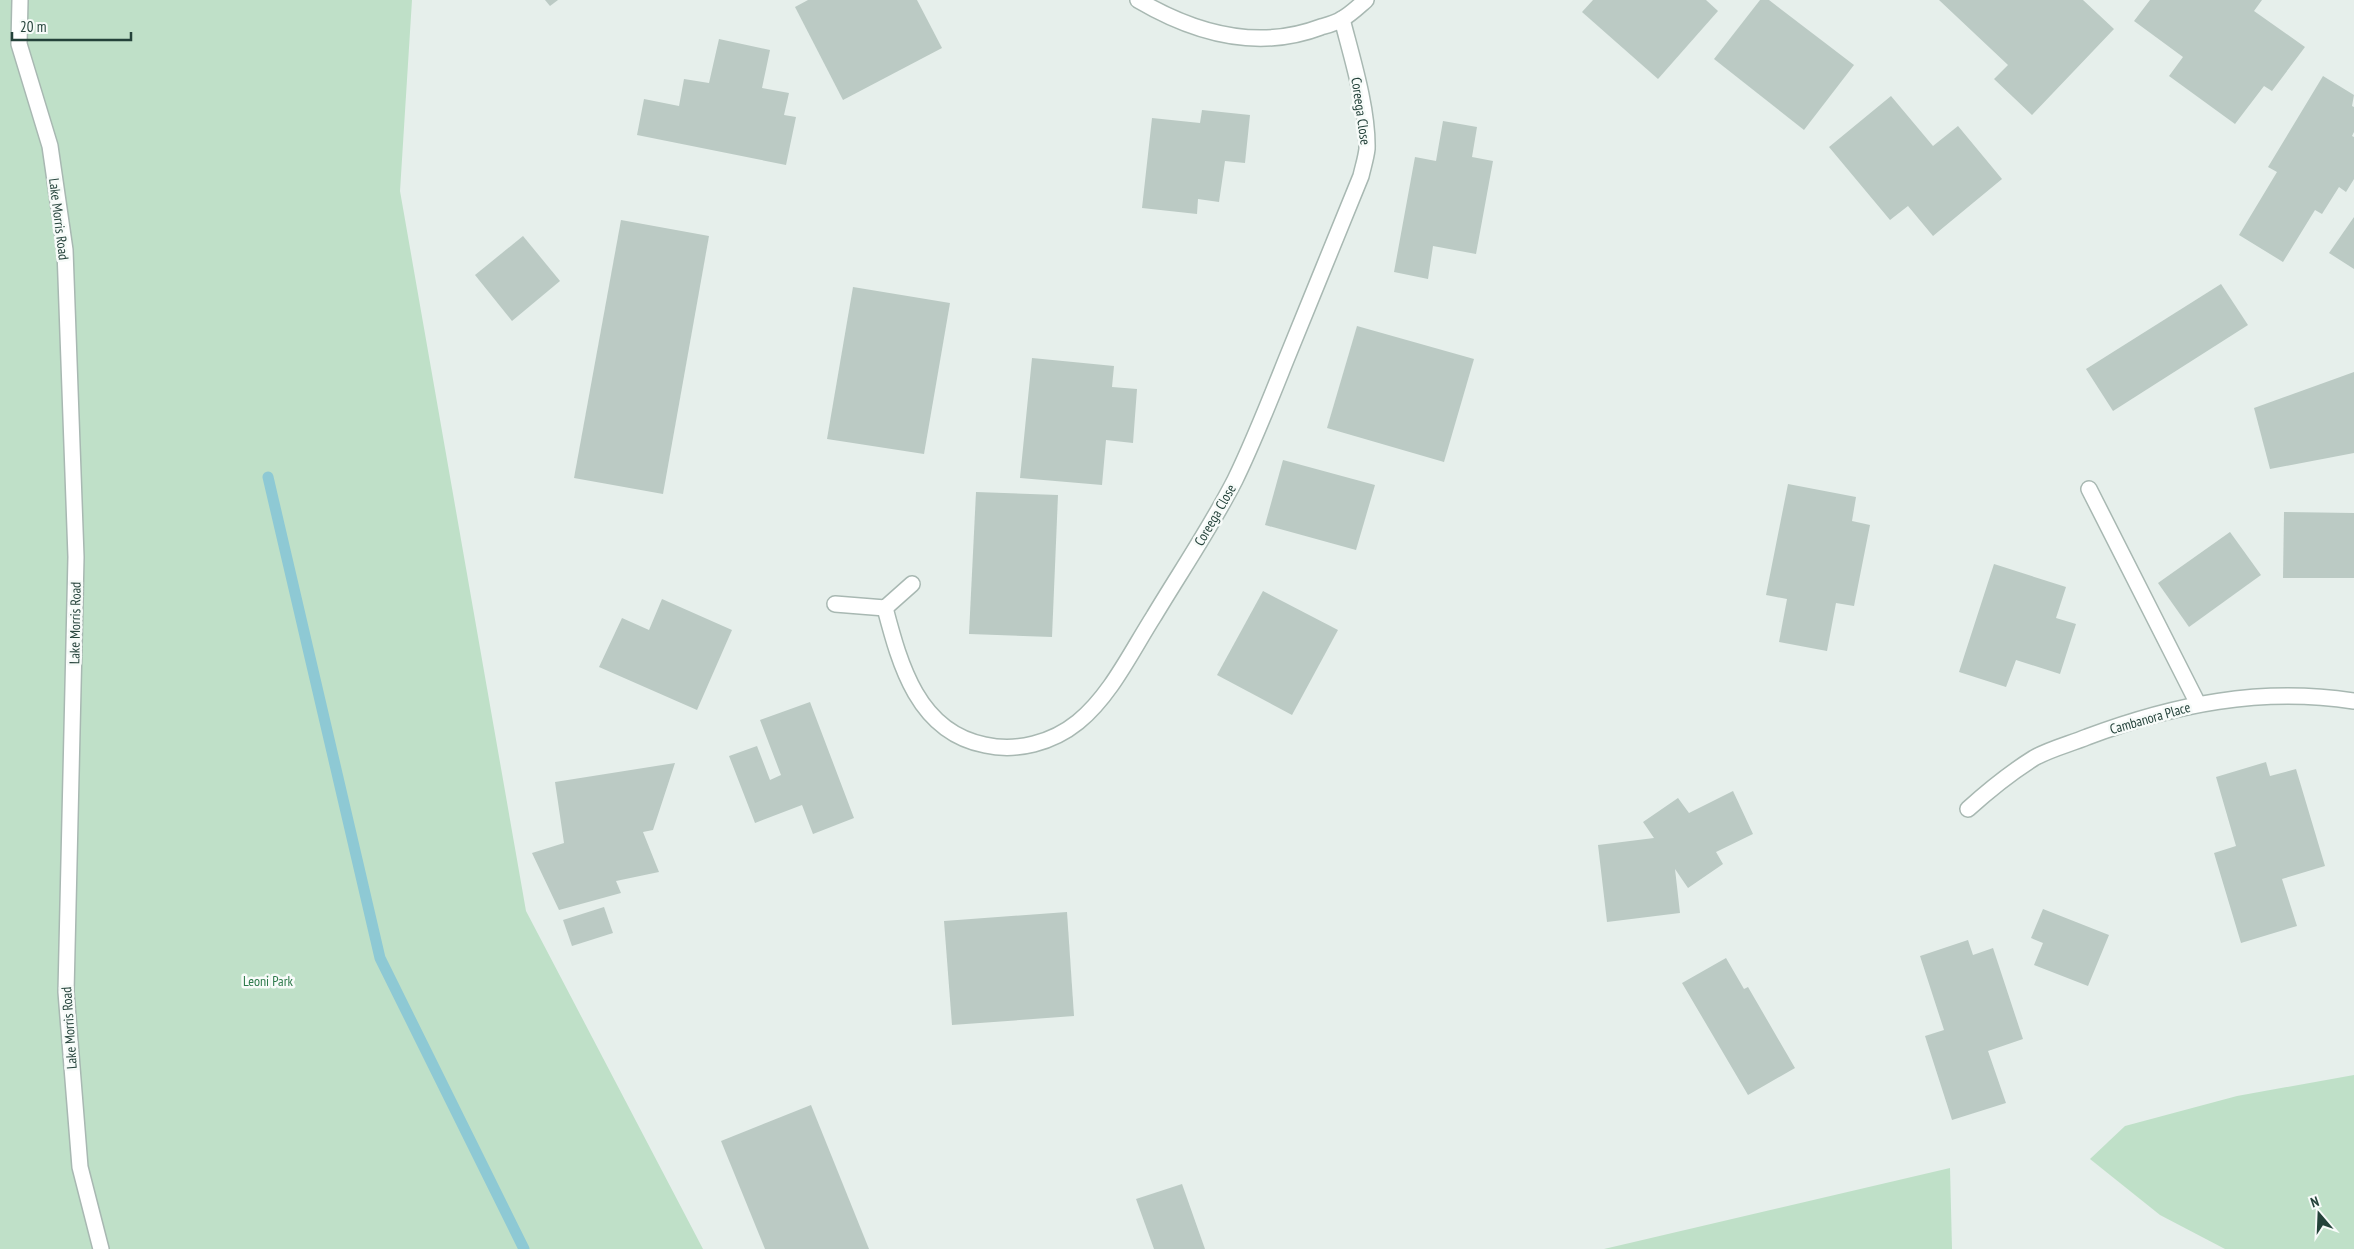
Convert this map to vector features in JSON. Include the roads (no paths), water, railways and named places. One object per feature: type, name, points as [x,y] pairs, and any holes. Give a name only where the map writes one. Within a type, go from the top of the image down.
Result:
[{"type":"street","name":"Lake Morris Road","points":[[20,0],[20,44],[50,146],[65,250],[76,557],[66,992],[80,1167],[101,1249]]},
{"type":"street","points":[[1138,0],[1163,14],[1198,28],[1233,37],[1276,38],[1306,33],[1342,19],[1366,0]]},
{"type":"street","name":"Coreega Close","points":[[885,608],[906,678],[924,707],[944,727],[969,742],[996,747],[1024,747],[1042,741],[1077,722],[1103,698],[1207,530],[1234,482],[1254,438],[1361,176],[1367,150],[1364,124],[1356,73],[1342,19]]},
{"type":"street","points":[[2089,489],[2198,704]]},
{"type":"street","points":[[835,604],[885,608],[912,584]]},
{"type":"street","name":"Cambanora Place","points":[[1968,809],[2002,779],[2036,757],[2130,721],[2198,704],[2263,695],[2318,696],[2354,701]]},
{"type":"waterway","points":[[268,477],[380,958],[524,1249]]},
{"type":"park label","name":"Leoni Park","points":[[268,981]]}]
